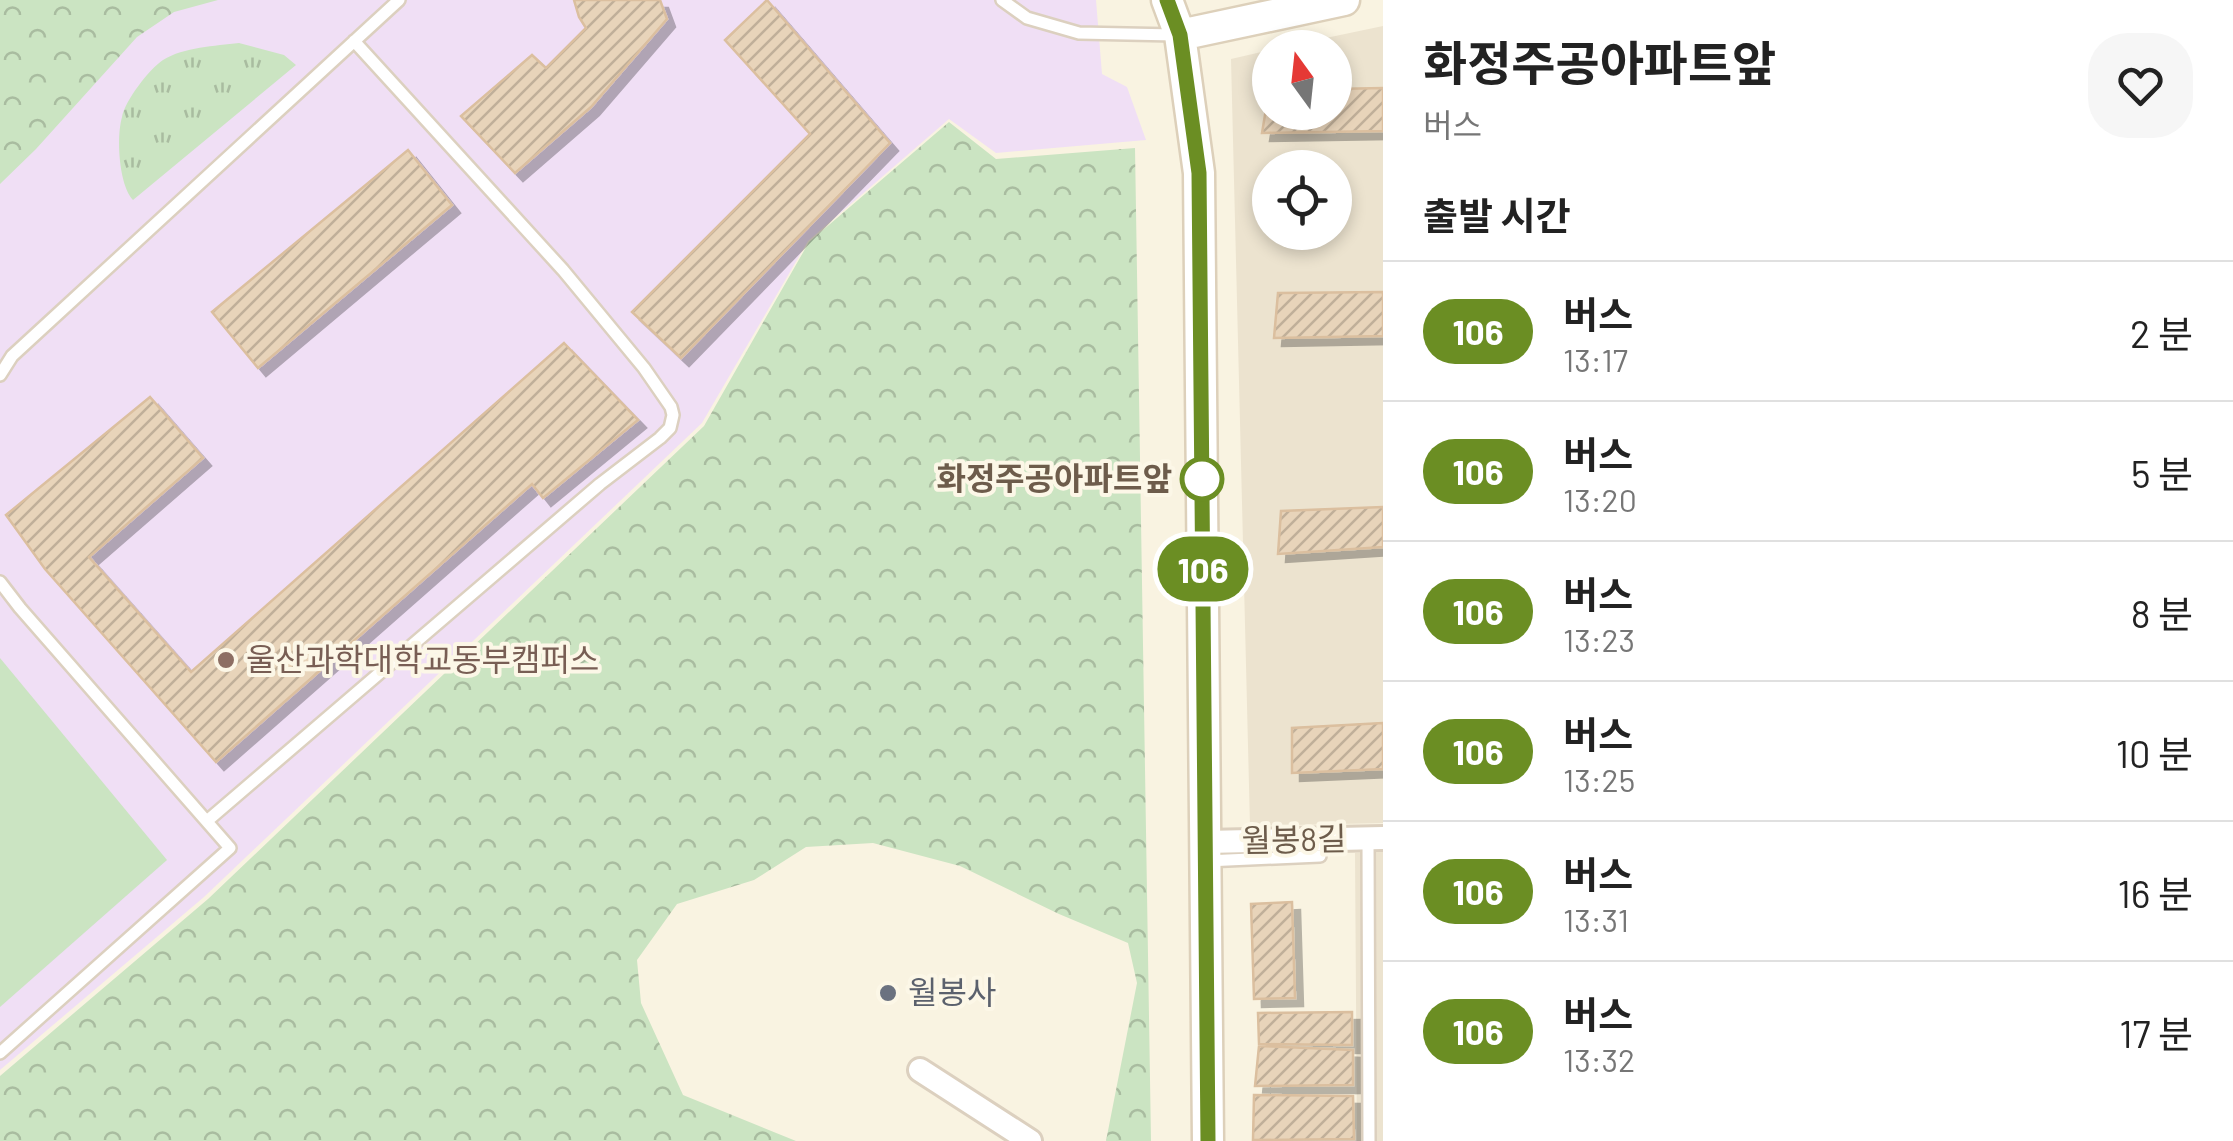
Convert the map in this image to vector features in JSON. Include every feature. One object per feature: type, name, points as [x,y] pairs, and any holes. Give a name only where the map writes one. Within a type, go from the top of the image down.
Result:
[{"type":"main road","points":[[1167,0],[1180,35],[1199,173],[1208,1141]]},
{"type":"main road","points":[[1180,35],[1344,0]]},
{"type":"street","name":"월봉8길","points":[[1206,851],[1375,839]]},
{"type":"street","points":[[920,1070],[1030,1141]]},
{"type":"lane","points":[[0,375],[6,358],[399,0]]},
{"type":"lane","points":[[1002,0],[1028,18],[1078,33],[1180,35]]},
{"type":"lane","points":[[206,821],[670,428],[671,407],[644,368],[563,270],[354,41]]},
{"type":"lane","points":[[0,582],[230,848],[0,1053]]},
{"type":"lane","points":[[1369,1141],[1375,839]]},
{"type":"lane","points":[[1206,851],[1320,856]]},
{"type":"shaded area","name":"울산과학대학교동부캠퍼스","points":[[0,0],[1096,0],[1102,74],[1127,87],[1146,140],[996,153],[949,119],[808,241],[702,423],[204,897],[0,1070]]},
{"type":"shaded area","points":[[1383,26],[1383,823],[1250,826],[1231,59],[1252,54],[1252,130],[1352,130],[1352,33]]},
{"type":"shaded area","points":[[1383,852],[1383,1141],[1357,1141],[1355,853]]},
{"type":"green space","points":[[0,0],[218,0],[174,12],[137,37],[0,184]]},
{"type":"green space","points":[[239,43],[284,55],[296,65],[133,200],[125,184],[119,149],[122,117],[133,94],[151,70],[171,56]]},
{"type":"green space","points":[[949,122],[996,159],[1135,148],[1151,1141],[1106,1141],[1137,983],[1128,943],[960,866],[873,843],[806,847],[754,880],[677,904],[637,960],[641,1003],[683,1095],[796,1141],[0,1141],[0,1076],[208,899],[704,426],[809,242]]},
{"type":"green space","points":[[0,658],[167,860],[0,1007]]},
{"type":"building","points":[[574,0],[660,0],[667,19],[591,107],[515,173],[461,116],[532,55],[546,68],[586,28]]},
{"type":"building","points":[[767,0],[890,143],[681,358],[632,312],[810,134],[725,40]]},
{"type":"building","points":[[1383,88],[1383,131],[1262,133],[1352,130],[1352,89]]},
{"type":"building","points":[[408,150],[452,205],[258,368],[212,312]]},
{"type":"building","points":[[1383,292],[1383,336],[1274,338],[1278,293]]},
{"type":"building","points":[[564,343],[638,420],[543,498],[532,484],[216,762],[45,569],[6,515],[150,397],[203,458],[89,557],[191,672]]},
{"type":"building","points":[[1383,507],[1383,547],[1278,554],[1281,511]]},
{"type":"building","points":[[1383,723],[1383,769],[1292,773],[1292,728]]},
{"type":"building","points":[[1292,902],[1295,998],[1254,999],[1251,904]]},
{"type":"building","points":[[1352,1012],[1352,1045],[1259,1044],[1258,1013]]},
{"type":"building","points":[[1259,1046],[1353,1050],[1353,1085],[1255,1086]]},
{"type":"building","points":[[1254,1095],[1353,1096],[1354,1139],[1253,1140]]},
{"type":"bus line","name":"106","points":[[1167,0],[1180,35],[1199,173],[1208,1141]]},
{"type":"place","name":"화정주공아파트앞","points":[[1202,479]]},
{"type":"place","name":"울산과학대학교동부캠퍼스","points":[[226,660]]},
{"type":"place","name":"월봉사","points":[[888,993]]}]
